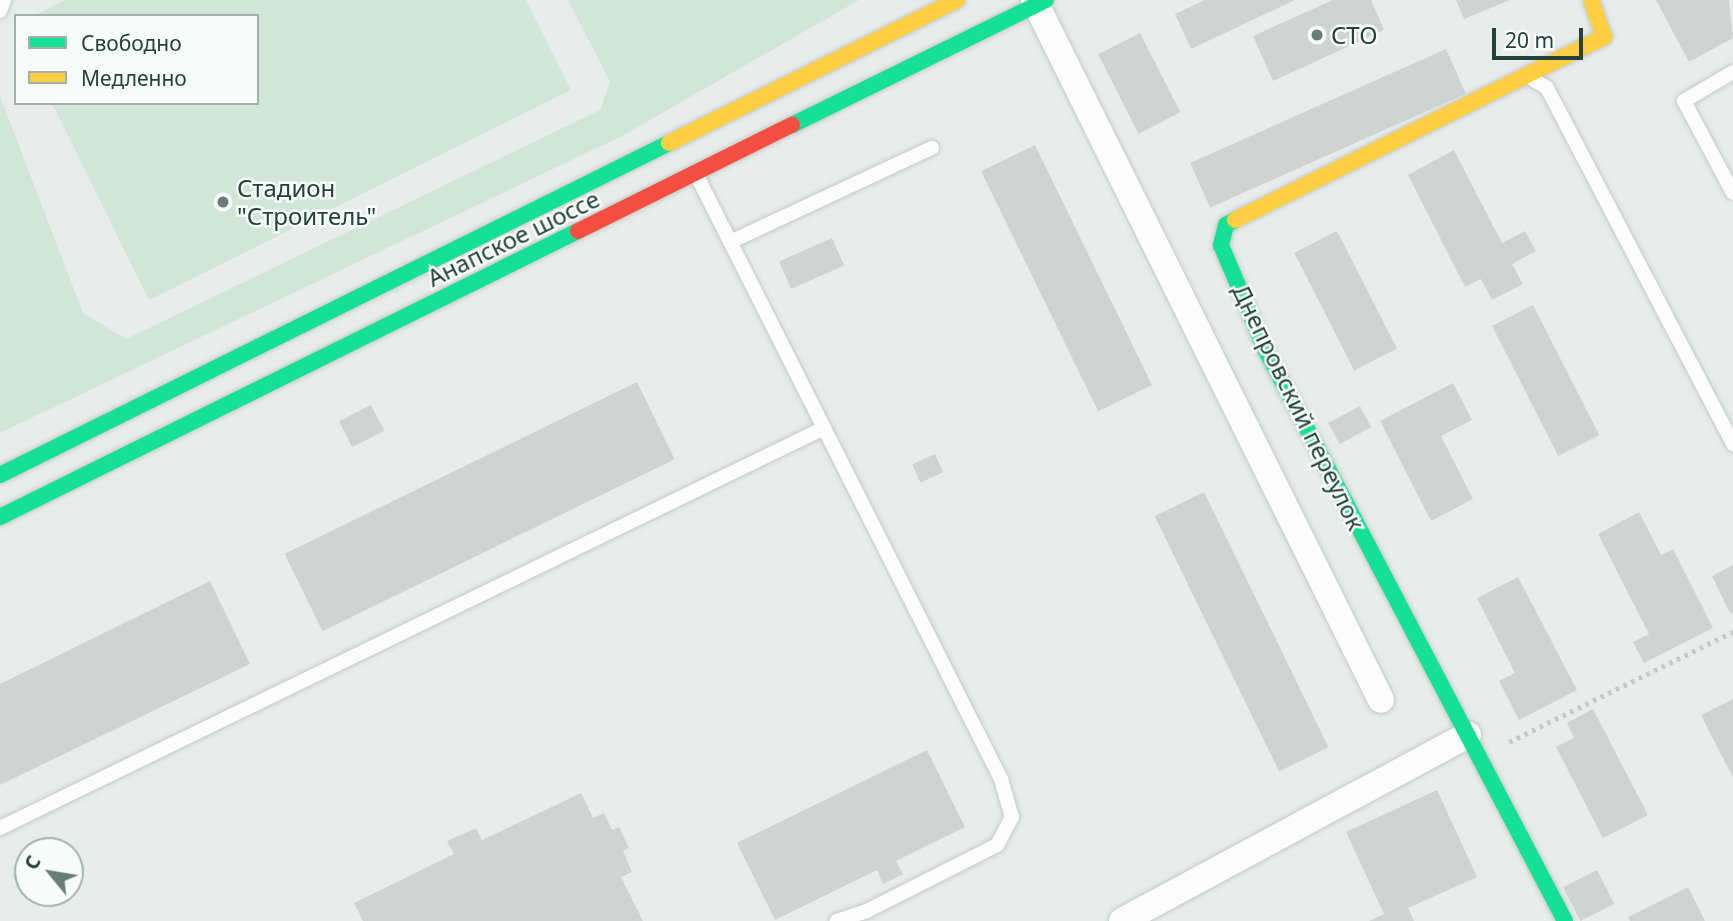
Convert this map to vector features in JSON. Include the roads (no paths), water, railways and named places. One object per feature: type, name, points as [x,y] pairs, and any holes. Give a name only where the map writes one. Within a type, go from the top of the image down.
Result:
[{"type":"main road","name":"Анапское шоссе","points":[[0,517],[687,156],[957,0]]},
{"type":"main road","name":"Днепровский переулок","points":[[1565,921],[1264,346],[1221,245],[1226,225],[1604,37],[1591,0]]},
{"type":"main road","name":"Анапское шоссе","points":[[0,475],[687,156],[1039,2]]},
{"type":"street","points":[[1039,2],[1381,700]]},
{"type":"street","points":[[1135,918],[1474,746]]},
{"type":"lane","points":[[0,11],[4,0]]},
{"type":"lane","points":[[1733,72],[1684,101],[1733,193]]},
{"type":"lane","points":[[1527,76],[1546,88],[1733,444]]},
{"type":"lane","points":[[730,243],[932,148]]},
{"type":"lane","points":[[687,156],[1001,779],[1012,817],[997,845],[867,911],[837,921]]},
{"type":"lane","points":[[0,828],[824,428]]},
{"type":"place","name":"СТО","points":[[1317,35]]},
{"type":"place","name":"Стадион \"Строитель\"","points":[[223,202]]}]
